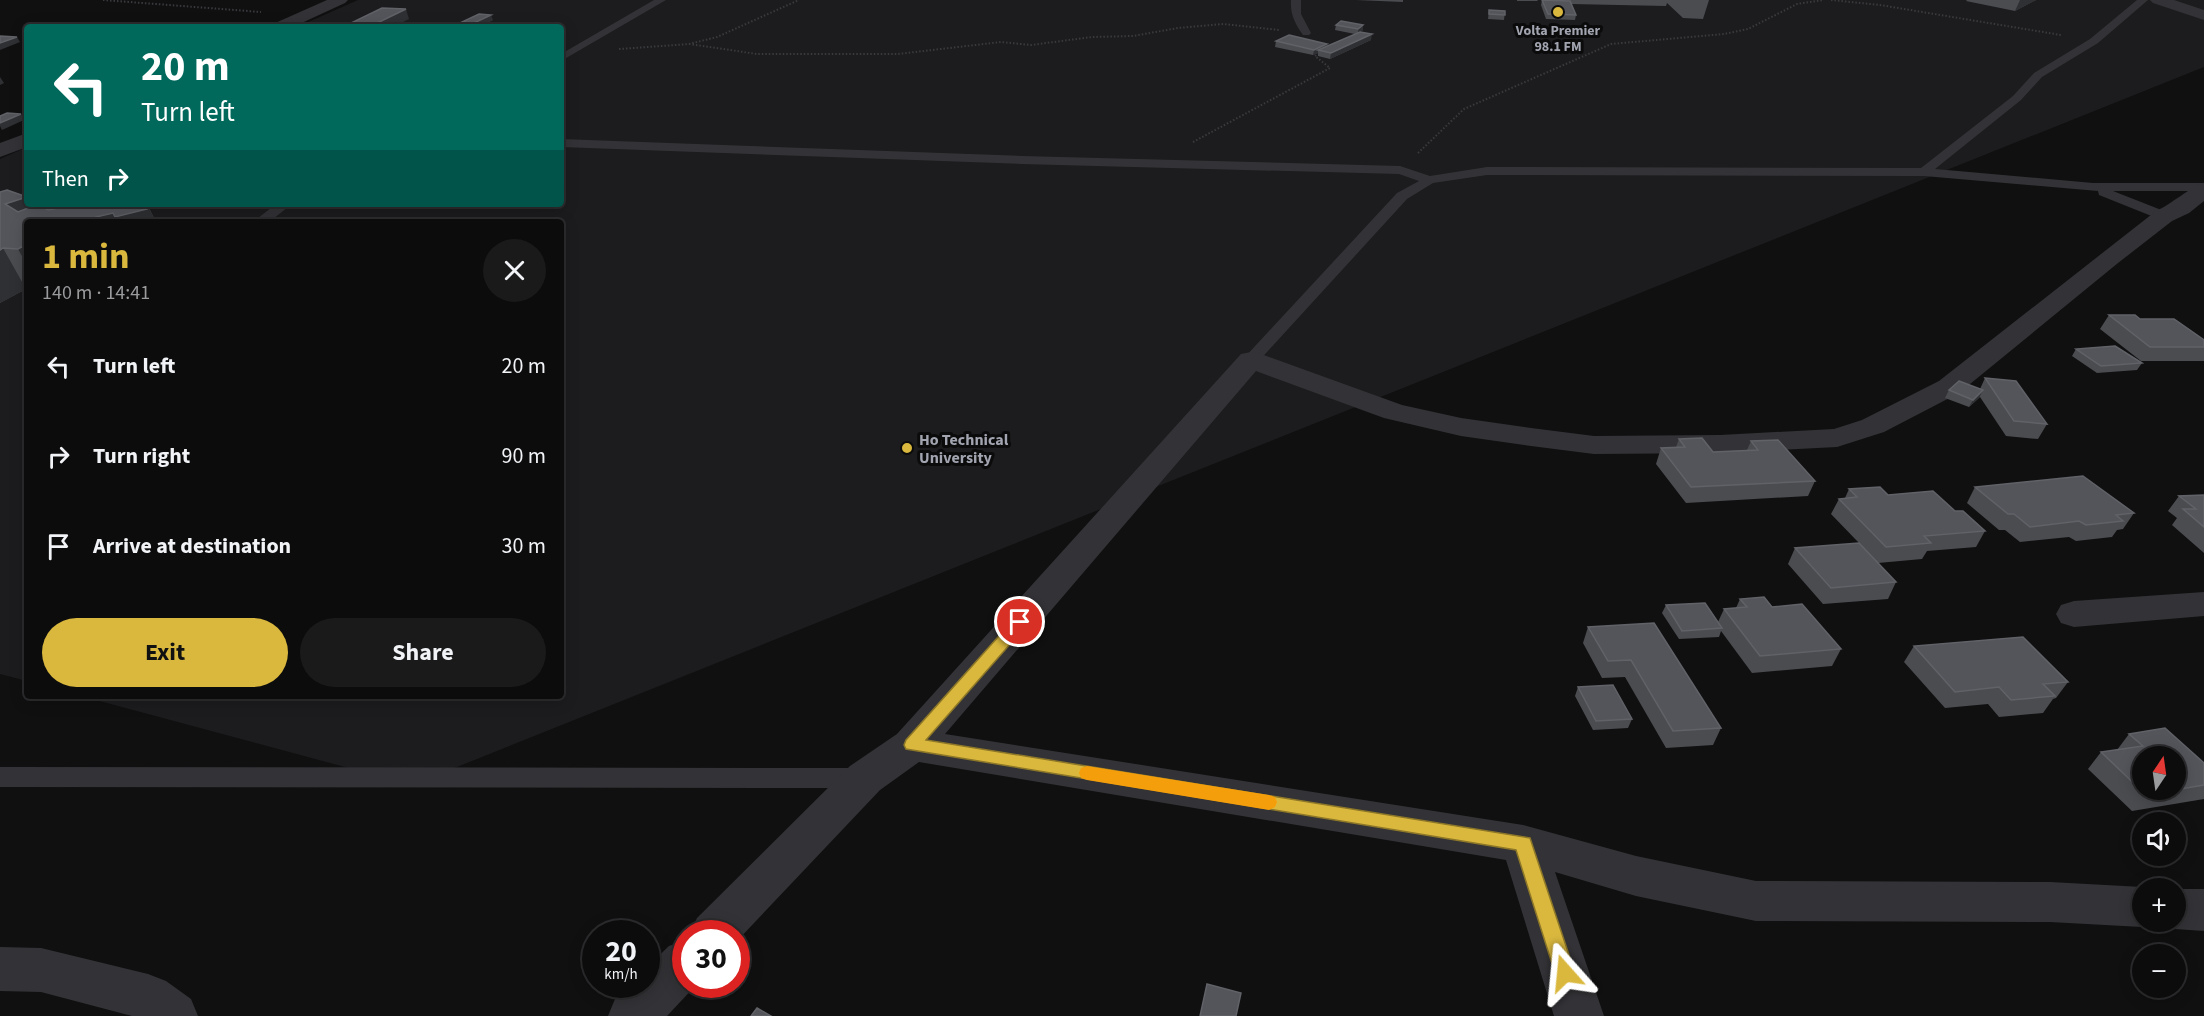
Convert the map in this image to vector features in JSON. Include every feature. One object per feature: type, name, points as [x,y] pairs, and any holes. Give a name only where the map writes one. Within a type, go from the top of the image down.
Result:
[{"type":"street","points":[[286,24],[340,0]]},
{"type":"street","points":[[2158,0],[2204,15]]},
{"type":"street","points":[[0,151],[24,140]]},
{"type":"street","points":[[727,920],[865,778],[912,745],[1251,360],[1394,412],[1531,437],[1594,445],[1720,444],[1837,438],[1873,426],[1949,387],[2164,216],[2181,208],[2204,189]]},
{"type":"street","points":[[2074,614],[2204,604]]},
{"type":"street","points":[[912,745],[1523,844],[1636,876],[1756,901],[2050,902],[2132,906]]},
{"type":"street","points":[[1523,844],[1579,1016]]},
{"type":"street","points":[[2186,909],[2204,910]]},
{"type":"street","points":[[0,969],[41,970],[148,997],[173,1016]]},
{"type":"street","points":[[633,1016],[672,976]]},
{"type":"lane","points":[[564,56],[661,0]]},
{"type":"lane","points":[[1296,0],[1298,20],[1306,33]]},
{"type":"lane","points":[[1924,172],[2017,98],[2038,75],[2094,41],[2143,0]]},
{"type":"lane","points":[[564,143],[1400,170],[1429,180]]},
{"type":"lane","points":[[1251,360],[1402,196],[1429,180],[1487,171],[1924,172],[2093,187],[2204,189]]},
{"type":"lane","points":[[2093,187],[2164,216]]},
{"type":"lane","points":[[0,212],[30,207]]},
{"type":"lane","points":[[264,219],[281,207]]},
{"type":"lane","points":[[0,777],[865,778]]},
{"type":"path","points":[[103,0],[305,15]]},
{"type":"path","points":[[577,50],[634,49],[689,44],[729,33],[759,16],[799,0]]},
{"type":"path","points":[[1400,170],[1464,109],[1573,59],[1611,44],[1724,34],[1748,29],[1797,4],[1823,0]]},
{"type":"path","points":[[1831,0],[1880,5],[2094,41]]},
{"type":"path","points":[[689,44],[757,54],[898,54],[1000,42],[1031,45],[1133,36],[1178,28],[1223,24],[1306,33]]},
{"type":"path","points":[[1192,165],[1185,157],[1190,144],[1330,68],[1315,56],[1324,52]]},
{"type":"shaded area","name":"Ho Technical University","points":[[358,0],[2204,0],[2204,67],[412,785],[92,699],[564,699],[564,219],[24,219],[24,680],[0,674],[0,159],[24,148],[24,207],[564,207],[564,24],[304,24]]},
{"type":"building","points":[[1542,0],[1570,1],[1576,15],[1548,14]]},
{"type":"building","points":[[382,8],[406,9],[375,24],[349,24]]},
{"type":"building","points":[[1489,10],[1505,11],[1505,15],[1489,14]]},
{"type":"building","points":[[479,14],[491,15],[474,23],[462,22]]},
{"type":"building","points":[[1341,21],[1363,25],[1358,29],[1336,25]]},
{"type":"building","points":[[1360,32],[1372,34],[1331,53],[1318,50]]},
{"type":"building","points":[[1289,35],[1327,44],[1314,50],[1276,41]]},
{"type":"building","points":[[0,36],[17,37],[0,43]]},
{"type":"building","points":[[7,113],[21,114],[0,123],[0,116]]},
{"type":"building","points":[[7,190],[24,196],[24,198],[5,204],[18,212],[31,207],[49,210],[64,207],[146,207],[147,209],[115,217],[113,213],[96,217],[97,219],[24,219],[24,246],[18,249],[3,248],[0,250],[0,192]]},
{"type":"building","points":[[2109,315],[2135,315],[2140,319],[2174,319],[2204,340],[2204,347],[2150,347]]},
{"type":"building","points":[[2115,346],[2142,363],[2101,366],[2076,349]]},
{"type":"building","points":[[1985,378],[2016,381],[2047,424],[2014,421]]},
{"type":"building","points":[[1959,381],[1983,390],[1973,400],[1949,390]]},
{"type":"building","points":[[1702,438],[1713,452],[1758,450],[1751,441],[1778,440],[1815,481],[1691,487],[1661,448],[1685,447],[1679,439]]},
{"type":"building","points":[[2083,476],[2134,513],[2116,515],[2123,521],[2086,525],[2079,521],[2030,527],[2014,514],[2008,514],[1975,487]]},
{"type":"building","points":[[1880,487],[1888,495],[1933,491],[1955,511],[1963,511],[1985,531],[1924,536],[1931,543],[1886,547],[1839,499],[1857,497],[1849,489]]},
{"type":"building","points":[[2204,495],[2204,527],[2183,509],[2196,509],[2179,496]]},
{"type":"building","points":[[1859,543],[1896,582],[1831,588],[1795,548]]},
{"type":"building","points":[[1764,597],[1772,607],[1802,604],[1841,649],[1760,656],[1724,609],[1747,607],[1740,599]]},
{"type":"building","points":[[1705,603],[1722,628],[1682,631],[1666,605]]},
{"type":"building","points":[[1654,623],[1721,728],[1673,731],[1631,660],[1608,661],[1588,627]]},
{"type":"building","points":[[2023,637],[2068,682],[2043,684],[2055,696],[2011,700],[1999,687],[1955,692],[1914,646]]},
{"type":"building","points":[[1613,685],[1632,719],[1596,721],[1578,687]]},
{"type":"building","points":[[2165,728],[2185,746],[2143,746],[2129,734]]},
{"type":"building","points":[[2186,747],[2204,763],[2204,785],[2186,788]]},
{"type":"building","points":[[2132,748],[2132,782],[2101,752]]},
{"type":"building","points":[[1207,984],[1241,993],[1236,1016],[1200,1016]]},
{"type":"building","points":[[757,1008],[771,1016],[751,1016]]},
{"type":"slow traffic","points":[[1087,773],[1269,802]]},
{"type":"place","name":"Volta Premier 98.1 FM","points":[[1558,12]]},
{"type":"place","name":"Ho Technical University","points":[[907,448]]},
{"type":"route","points":[[1020,622],[912,745],[1523,844],[1565,973]]}]
